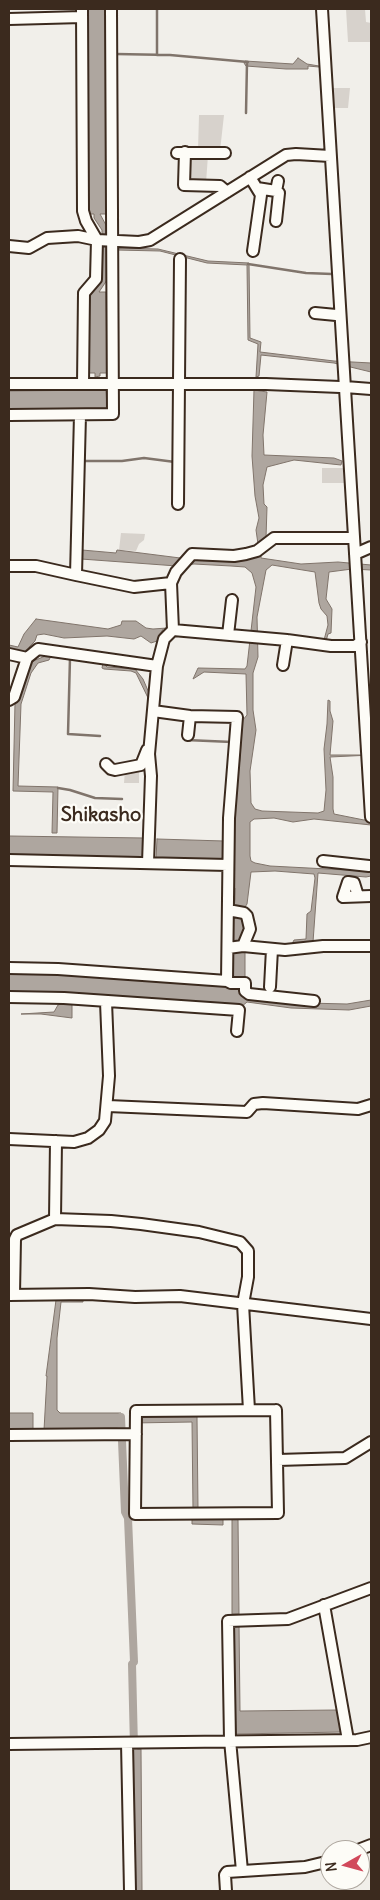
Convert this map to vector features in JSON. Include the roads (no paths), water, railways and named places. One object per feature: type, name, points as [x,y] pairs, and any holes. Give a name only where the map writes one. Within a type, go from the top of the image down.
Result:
[{"type":"street","points":[[9,415],[112,414],[112,9]]},
{"type":"street","points":[[322,9],[343,387],[371,817]]},
{"type":"street","points":[[9,19],[82,13],[83,211],[86,221],[97,240],[96,279],[84,293],[83,384]]},
{"type":"street","points":[[225,153],[181,153],[184,185],[220,186],[226,192]]},
{"type":"street","points":[[9,246],[29,248],[47,238],[78,236],[97,240],[138,242],[150,240],[286,155],[330,156]]},
{"type":"street","points":[[250,177],[260,195],[253,251]]},
{"type":"street","points":[[257,188],[276,191],[278,181]]},
{"type":"street","points":[[276,221],[279,193]]},
{"type":"street","points":[[259,205],[277,208]]},
{"type":"street","points":[[178,504],[180,259]]},
{"type":"street","points":[[315,313],[336,315]]},
{"type":"street","points":[[9,384],[266,384],[371,388]]},
{"type":"street","points":[[76,575],[80,415]]},
{"type":"street","points":[[148,863],[151,776],[149,754],[153,711],[158,666],[164,639],[172,630],[171,582],[176,572],[192,554],[234,556],[246,554],[257,550],[274,538],[354,538]]},
{"type":"street","points":[[355,554],[371,547]]},
{"type":"street","points":[[9,566],[36,566],[134,587],[171,582]]},
{"type":"street","points":[[228,635],[232,600]]},
{"type":"street","points":[[172,630],[287,640],[330,646],[356,646],[361,642]]},
{"type":"street","points":[[283,664],[287,640]]},
{"type":"street","points":[[9,700],[14,697],[27,658],[38,649],[158,666]]},
{"type":"street","points":[[9,654],[27,658]]},
{"type":"street","points":[[153,711],[190,716],[237,717],[229,818],[227,981]]},
{"type":"street","points":[[188,735],[190,716]]},
{"type":"street","points":[[106,764],[115,770],[141,765],[150,744]]},
{"type":"street","points":[[9,860],[228,865]]},
{"type":"street","points":[[323,861],[369,866]]},
{"type":"street","points":[[358,896],[371,896]]},
{"type":"street","points":[[228,910],[244,913],[247,916],[250,929],[243,946]]},
{"type":"street","points":[[228,948],[243,946],[285,950],[323,946],[371,946]]},
{"type":"street","points":[[270,987],[272,949]]},
{"type":"street","points":[[9,968],[58,969],[227,981],[231,983],[245,983],[245,991],[249,994],[314,1001]]},
{"type":"street","points":[[9,997],[64,998],[239,1010],[237,1031]]},
{"type":"street","points":[[9,1138],[74,1142],[88,1138],[99,1130],[106,1120],[108,1106],[109,1076],[106,1002]]},
{"type":"street","points":[[108,1106],[247,1112],[254,1104],[263,1103],[358,1109],[371,1105]]},
{"type":"street","points":[[55,1219],[56,1141]]},
{"type":"street","points":[[249,1410],[243,1304],[248,1277],[248,1251],[240,1242],[199,1232],[102,1220],[55,1219],[17,1235],[11,1294],[180,1296],[243,1304],[371,1319]]},
{"type":"street","points":[[276,1410],[278,1513],[134,1514],[136,1434],[136,1411],[276,1410]]},
{"type":"street","points":[[9,1435],[136,1434]]},
{"type":"street","points":[[278,1460],[345,1458],[371,1442]]},
{"type":"street","points":[[242,1871],[230,1740],[228,1620],[288,1619],[371,1588]]},
{"type":"street","points":[[324,1605],[348,1740]]},
{"type":"street","points":[[9,1744],[357,1740],[371,1737]]},
{"type":"street","points":[[127,1742],[130,1891]]},
{"type":"street","points":[[226,1891],[226,1873],[305,1867],[320,1863]]},
{"type":"waterway","points":[[157,9],[157,55]]},
{"type":"waterway","points":[[116,54],[170,55],[248,62]]},
{"type":"waterway","points":[[246,113],[247,62]]},
{"type":"waterway","points":[[248,264],[306,273],[332,274]]},
{"type":"waterway","points":[[83,461],[122,461],[144,458],[175,462]]},
{"type":"waterway","points":[[51,656],[64,658]]},
{"type":"waterway","points":[[70,658],[68,734],[100,736]]},
{"type":"waterway","points":[[186,740],[232,742]]},
{"type":"waterway","points":[[58,788],[95,798],[122,799]]},
{"type":"waterway","points":[[121,1417],[125,1512],[128,1518],[134,1662],[132,1664],[134,1747]]},
{"type":"district","name":"Shikasho","points":[[101,815]]}]
